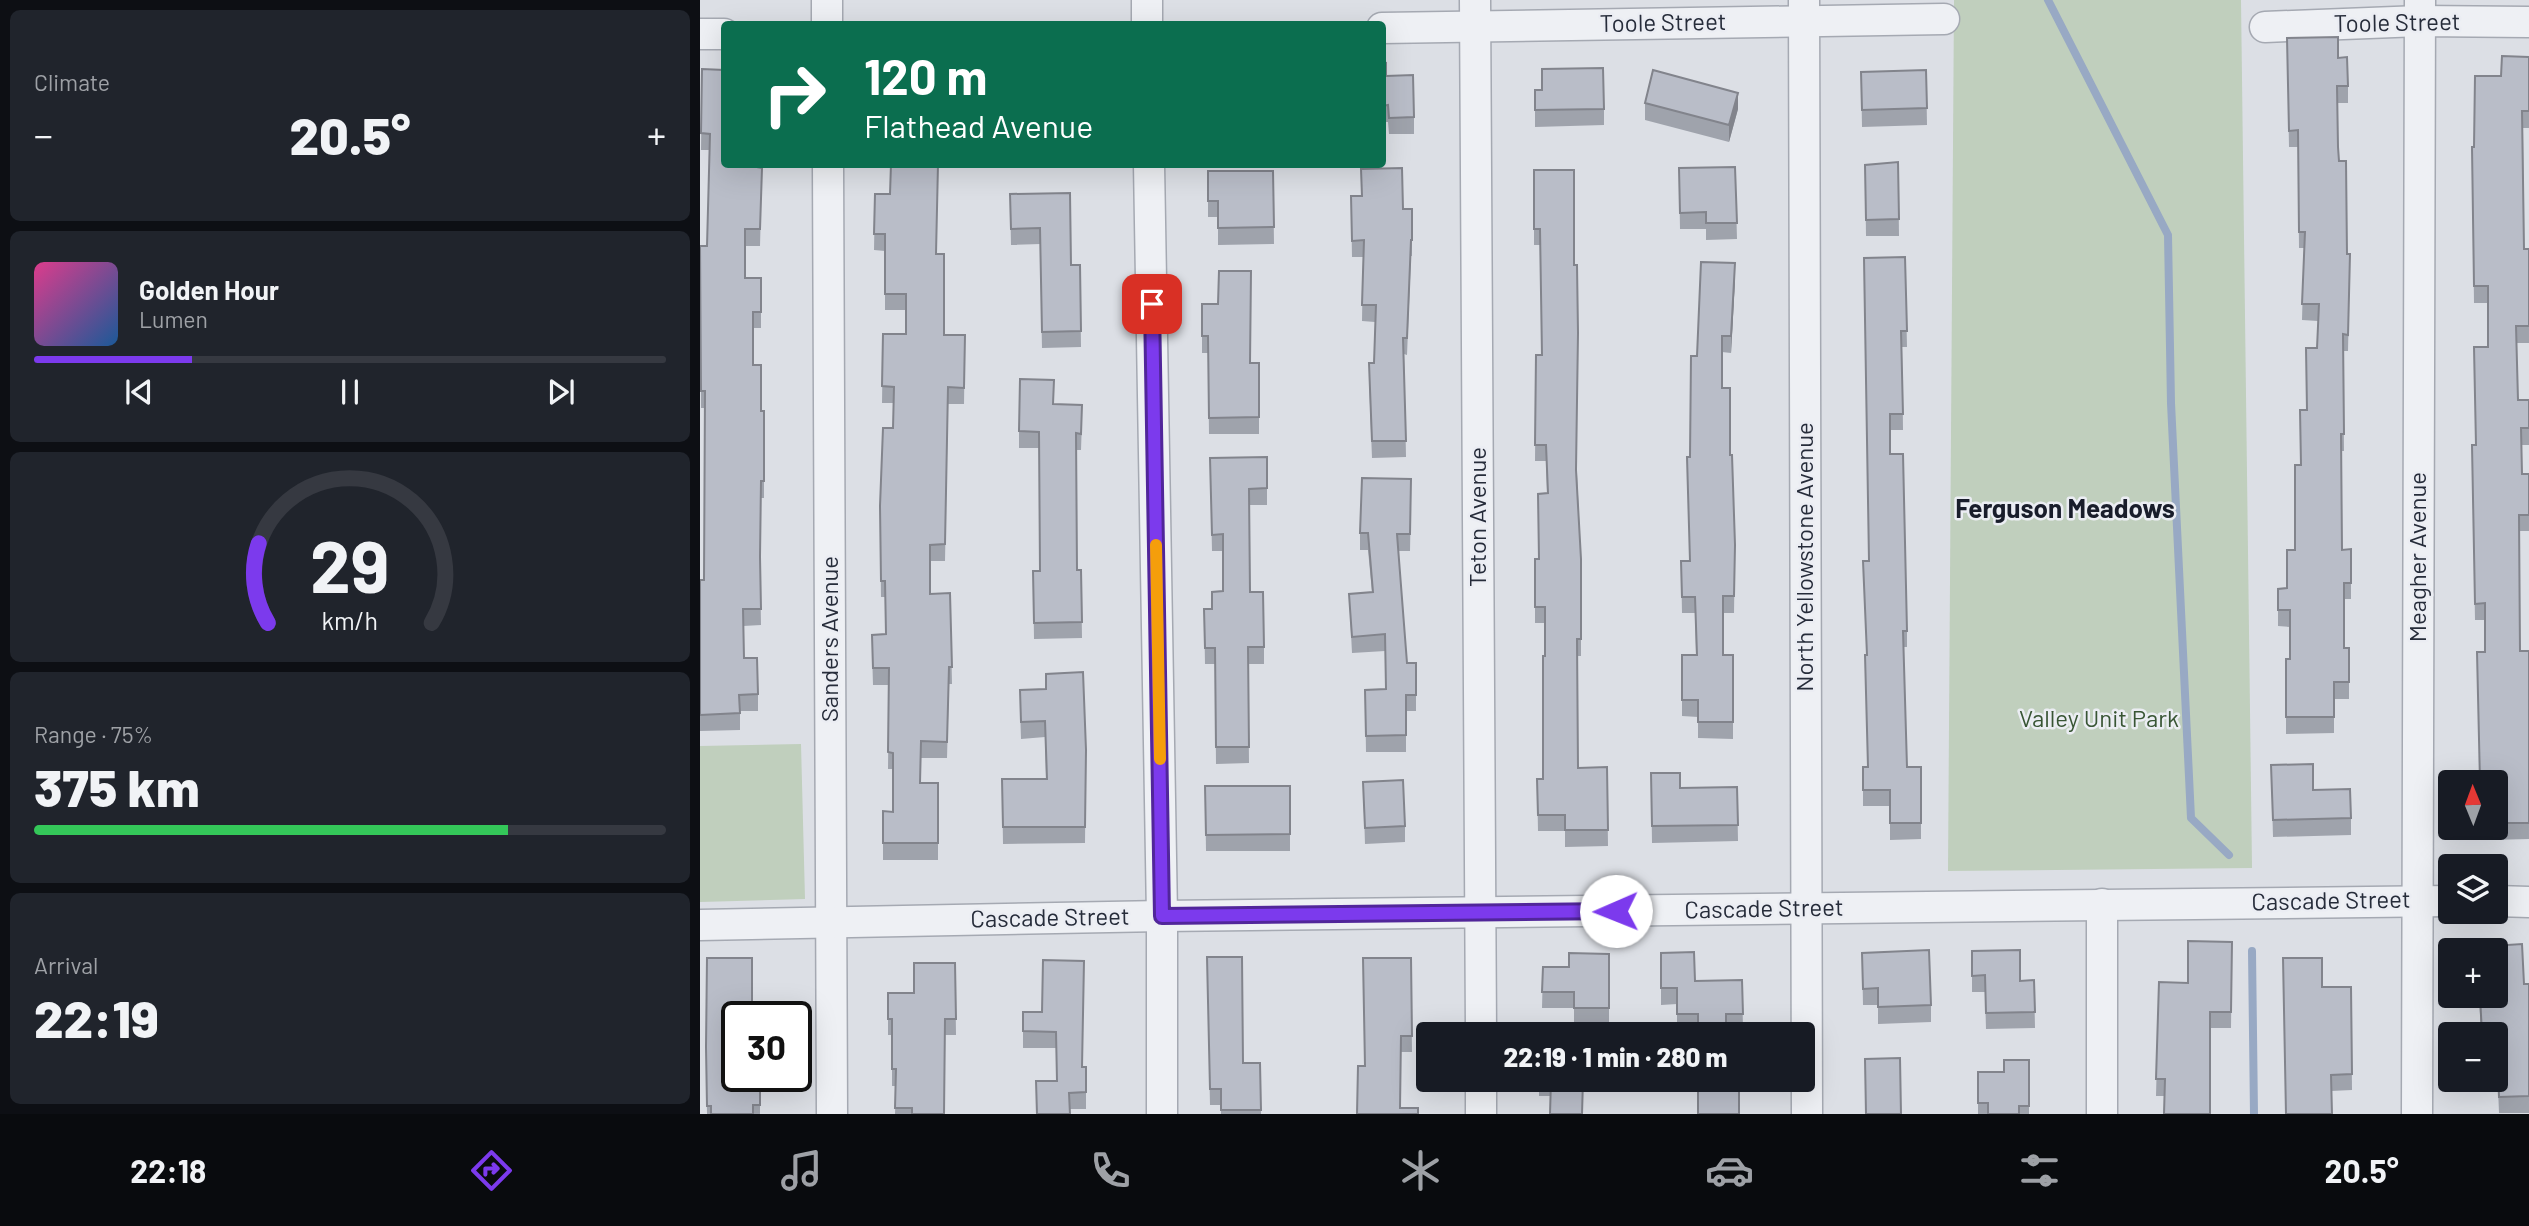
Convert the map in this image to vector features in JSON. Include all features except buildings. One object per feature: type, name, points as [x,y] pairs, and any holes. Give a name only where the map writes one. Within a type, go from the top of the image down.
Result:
[{"type":"street","points":[[827,0],[827,21]]},
{"type":"street","points":[[1147,0],[1147,21]]},
{"type":"street","name":"Toole Street","points":[[1386,27],[1476,14],[1804,10],[1944,19]]},
{"type":"street","name":"North Yellowstone Avenue","points":[[1804,10],[1807,1114]]},
{"type":"street","name":"Toole Street","points":[[2266,27],[2420,10],[2529,22]]},
{"type":"street","name":"Meagher Avenue","points":[[2417,1114],[2420,10]]},
{"type":"street","name":"Teton Avenue","points":[[1476,14],[1480,1022]]},
{"type":"street","points":[[700,34],[721,34]]},
{"type":"street","name":"Sanders Avenue","points":[[828,168],[832,1114]]},
{"type":"street","points":[[1149,168],[1162,916],[1162,1114]]},
{"type":"street","name":"Cascade Street","points":[[700,925],[1162,916],[2438,901]]},
{"type":"street","points":[[2508,901],[2529,902]]},
{"type":"street","points":[[2102,904],[2102,1114]]},
{"type":"street","points":[[1480,1092],[1480,1114]]},
{"type":"green space","name":"Valley Unit Park","points":[[1954,0],[2241,0],[2252,868],[1948,871]]},
{"type":"green space","points":[[801,744],[805,899],[700,902],[700,746]]},
{"type":"waterway","points":[[2048,0],[2168,235],[2171,403],[2191,818],[2229,855]]},
{"type":"waterway","points":[[2252,951],[2254,1114]]},
{"type":"slow traffic","points":[[1156,545],[1160,759]]},
{"type":"district","name":"Ferguson Meadows","points":[[2065,509]]},
{"type":"route","points":[[1152,304],[1162,916],[1616,911]]}]
